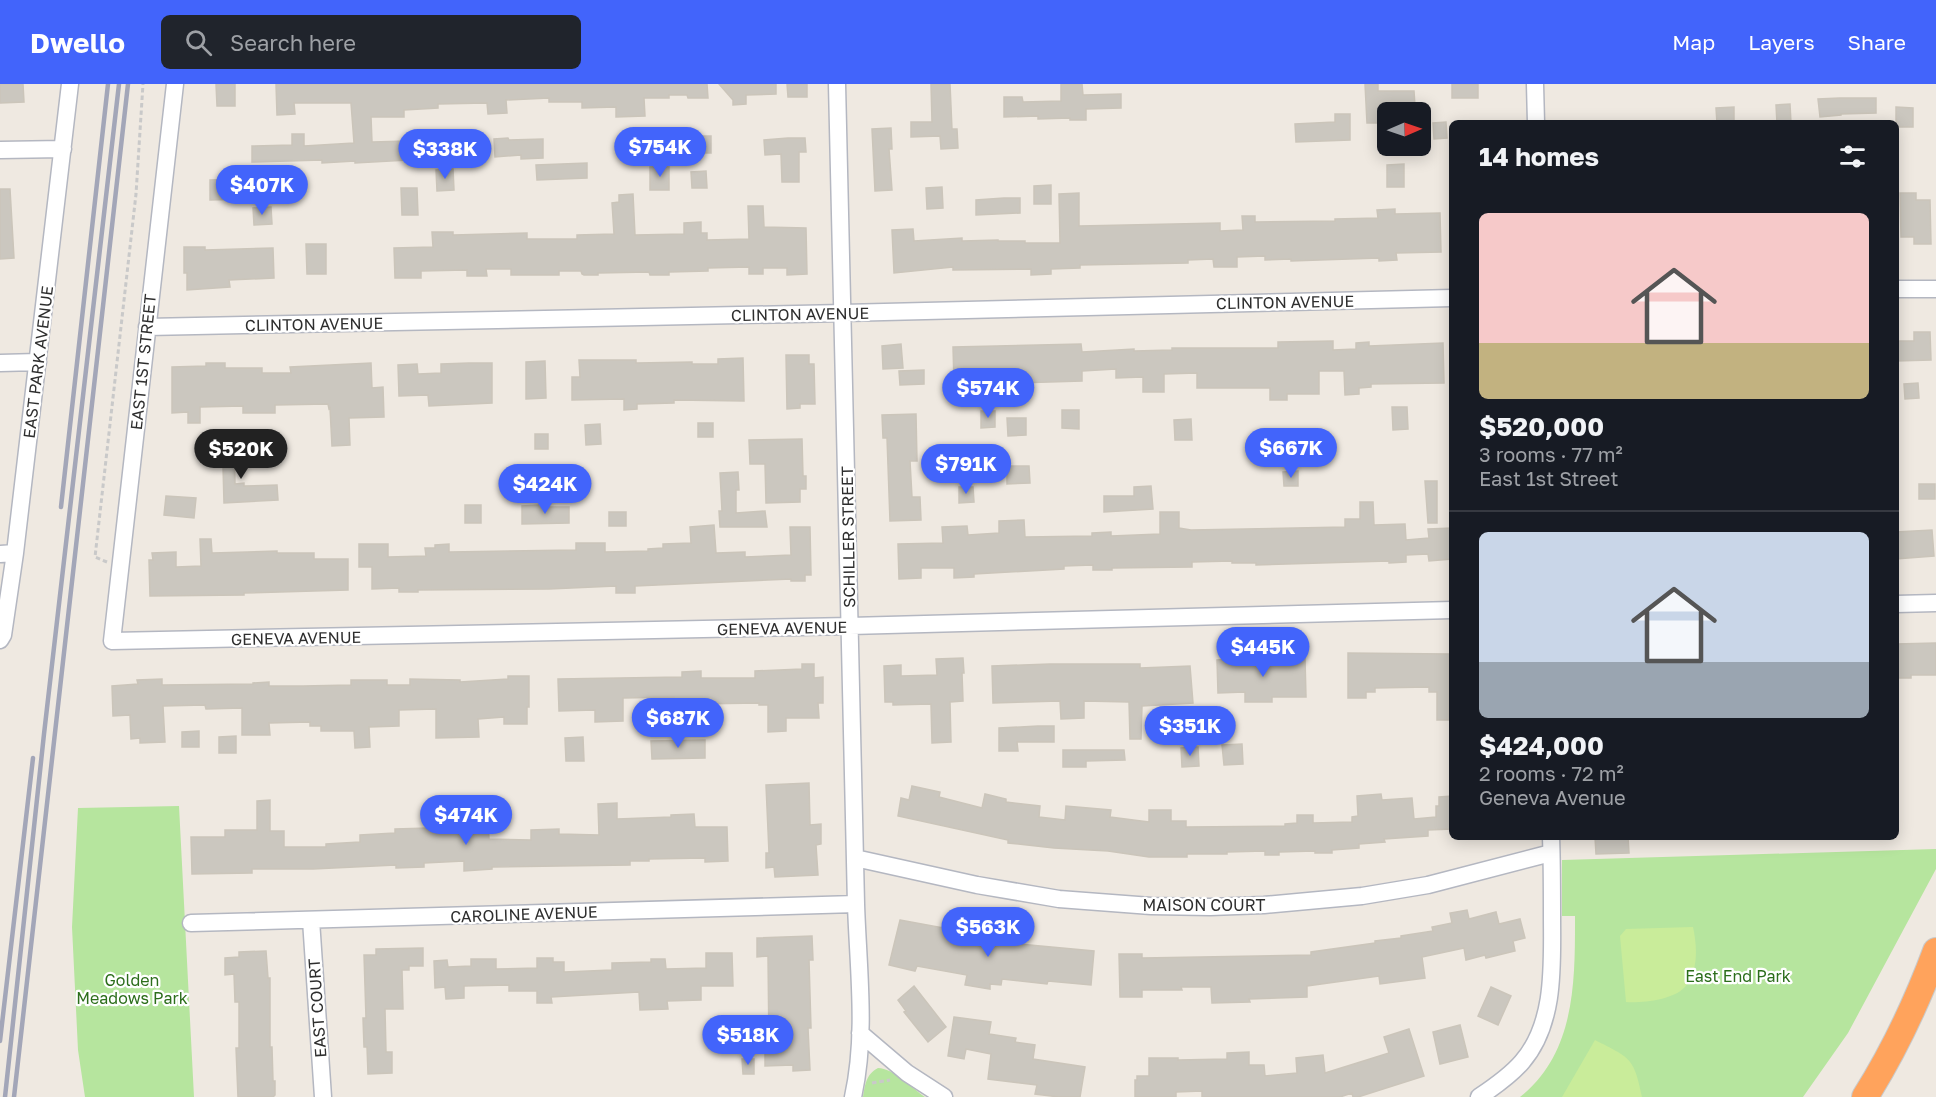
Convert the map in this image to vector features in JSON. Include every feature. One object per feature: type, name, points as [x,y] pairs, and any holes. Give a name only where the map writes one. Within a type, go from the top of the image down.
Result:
[{"type":"highway","points":[[1865,1097],[1887,1062],[1923,986],[1936,951]]},
{"type":"street","name":"EAST PARK AVENUE","points":[[0,640],[3,635],[8,554],[38,362],[70,84]]},
{"type":"street","name":"EAST 1ST STREET","points":[[112,641],[175,84]]},
{"type":"street","name":"SCHILLER STREET","points":[[837,84],[860,1033],[859,1068],[853,1097]]},
{"type":"street","points":[[1535,84],[1536,120]]},
{"type":"street","points":[[0,150],[63,149]]},
{"type":"street","points":[[1899,289],[1936,289]]},
{"type":"street","name":"CLINTON AVENUE","points":[[147,327],[843,313],[1449,297]]},
{"type":"street","points":[[0,363],[38,362]]},
{"type":"street","points":[[1899,604],[1936,603]]},
{"type":"street","name":"GENEVA AVENUE","points":[[112,641],[850,626],[1449,610]]},
{"type":"street","points":[[1479,1097],[1502,1082],[1523,1062],[1536,1042],[1546,1014],[1551,979],[1551,845]]},
{"type":"street","name":"MAISON COURT","points":[[855,858],[977,885],[1059,899],[1151,906],[1210,907],[1264,905],[1362,896],[1428,885],[1551,845]]},
{"type":"street","name":"CAROLINE AVENUE","points":[[191,923],[856,904]]},
{"type":"street","name":"EAST COURT","points":[[311,920],[323,1097]]},
{"type":"street","points":[[860,1033],[907,1072],[944,1097]]},
{"type":"path","points":[[120,567],[95,557],[136,194],[143,84]]},
{"type":"green space","name":"Golden Meadows Park","points":[[179,806],[194,1097],[85,1097],[78,1050],[72,927],[78,808]]},
{"type":"green space","name":"East End Park","points":[[1936,849],[1936,869],[1848,1033],[1803,1097],[1520,1097],[1538,1079],[1552,1059],[1562,1037],[1568,1014],[1574,965],[1575,916],[1562,916],[1562,860]]},
{"type":"green space","points":[[1693,927],[1696,950],[1695,966],[1690,981],[1685,987],[1666,998],[1626,1002],[1620,936],[1626,929]]},
{"type":"green space","points":[[1595,1040],[1629,1060],[1636,1074],[1642,1097],[1562,1097]]},
{"type":"green space","points":[[878,1068],[890,1071],[925,1097],[863,1097],[865,1084],[874,1070]]},
{"type":"building","points":[[0,84],[23,84],[24,102],[0,103]]},
{"type":"building","points":[[216,84],[235,84],[235,106],[217,106]]},
{"type":"building","points":[[276,84],[707,84],[708,98],[669,95],[669,98],[644,98],[645,116],[616,117],[616,107],[582,108],[582,102],[549,102],[549,98],[506,100],[507,113],[488,114],[487,103],[438,104],[438,108],[404,110],[404,117],[371,117],[372,142],[443,140],[443,158],[408,158],[408,160],[355,163],[355,161],[322,163],[322,160],[252,162],[252,146],[292,145],[292,134],[304,134],[304,146],[354,143],[351,103],[294,103],[295,114],[277,115]]},
{"type":"building","points":[[719,84],[776,84],[776,94],[746,95],[746,104],[733,105],[733,100]]},
{"type":"building","points":[[787,84],[807,84],[807,97],[788,97]]},
{"type":"building","points":[[931,84],[950,84],[952,129],[957,129],[958,148],[941,149],[940,136],[911,137],[911,122],[932,122]]},
{"type":"building","points":[[1061,84],[1082,84],[1083,95],[1121,94],[1121,108],[1086,109],[1086,120],[1038,119],[1038,116],[1004,117],[1004,97],[1022,97],[1023,102],[1061,101]]},
{"type":"building","points":[[1365,84],[1378,84],[1378,91],[1414,91],[1415,102],[1377,102],[1377,123],[1367,123]]},
{"type":"building","points":[[1452,84],[1478,84],[1478,98],[1452,98]]},
{"type":"building","points":[[1876,98],[1876,113],[1820,117],[1818,99]]},
{"type":"building","points":[[1790,104],[1791,120],[1777,120],[1776,105]]},
{"type":"building","points":[[1734,107],[1734,120],[1717,120],[1716,108]]},
{"type":"building","points":[[1896,107],[1913,108],[1913,127],[1899,127],[1899,120],[1896,120]]},
{"type":"building","points":[[1335,114],[1350,114],[1350,140],[1296,142],[1295,124],[1335,122]]},
{"type":"building","points":[[1446,122],[1447,138],[1434,139],[1433,123]]},
{"type":"building","points":[[891,128],[892,149],[889,149],[892,190],[875,191],[872,129]]},
{"type":"building","points":[[698,136],[711,136],[711,153],[698,153]]},
{"type":"building","points":[[508,138],[509,140],[543,139],[543,158],[521,159],[521,155],[495,157],[494,139]]},
{"type":"building","points":[[805,138],[806,152],[799,152],[799,182],[782,182],[781,154],[765,155],[764,140]]},
{"type":"building","points":[[587,163],[587,178],[537,180],[536,165]]},
{"type":"building","points":[[1404,164],[1404,187],[1387,187],[1387,165]]},
{"type":"building","points":[[650,167],[669,167],[669,190],[650,190]]},
{"type":"building","points":[[453,169],[454,190],[437,191],[436,170]]},
{"type":"building","points":[[706,171],[707,188],[692,188],[691,172]]},
{"type":"building","points":[[247,179],[247,199],[210,200],[210,180]]},
{"type":"building","points":[[1051,185],[1051,204],[1034,204],[1034,186]]},
{"type":"building","points":[[942,187],[943,208],[927,209],[926,188]]},
{"type":"building","points":[[401,188],[417,188],[418,215],[402,215]]},
{"type":"building","points":[[0,189],[10,189],[14,258],[0,259]]},
{"type":"building","points":[[1079,193],[1079,226],[1220,223],[1220,231],[1243,230],[1242,216],[1255,216],[1255,222],[1335,221],[1335,219],[1378,218],[1377,210],[1395,209],[1395,214],[1440,213],[1441,252],[1396,253],[1397,260],[1379,261],[1379,258],[1291,261],[1291,259],[1265,260],[1265,256],[1237,257],[1237,267],[1214,267],[1213,259],[1188,260],[1188,263],[1080,265],[1080,268],[1051,269],[1051,274],[1031,275],[1031,269],[953,270],[953,267],[894,273],[892,230],[913,229],[914,241],[962,238],[962,241],[1060,243],[1059,194]]},
{"type":"building","points":[[1900,193],[1916,193],[1916,200],[1930,200],[1931,244],[1914,244],[1914,237],[1901,237]]},
{"type":"building","points":[[633,194],[635,235],[684,234],[684,223],[701,222],[701,233],[707,233],[707,240],[749,239],[748,206],[763,206],[764,227],[806,228],[807,274],[787,275],[787,268],[763,268],[763,274],[749,274],[749,267],[708,268],[708,271],[669,272],[669,275],[650,275],[649,272],[584,275],[581,271],[559,271],[559,275],[511,275],[511,269],[486,269],[487,276],[467,276],[467,270],[421,271],[421,278],[395,278],[394,248],[433,247],[432,232],[453,232],[453,235],[527,233],[527,239],[577,239],[577,235],[614,234],[612,203],[619,202],[619,195]]},
{"type":"building","points":[[1020,198],[1020,213],[976,215],[976,200]]},
{"type":"building","points":[[271,207],[272,224],[254,225],[253,208]]},
{"type":"building","points":[[306,244],[326,244],[326,274],[307,274]]},
{"type":"building","points":[[184,247],[205,247],[205,250],[273,248],[274,278],[229,280],[230,287],[187,290],[187,273],[184,273]]},
{"type":"building","points":[[1914,332],[1930,332],[1931,360],[1899,361],[1899,341],[1914,341]]},
{"type":"building","points":[[1333,341],[1333,350],[1356,349],[1356,343],[1369,342],[1369,346],[1443,343],[1444,383],[1371,384],[1371,387],[1359,388],[1359,394],[1345,395],[1344,371],[1319,371],[1319,394],[1287,394],[1287,400],[1270,400],[1270,388],[1197,388],[1197,373],[1164,374],[1164,392],[1143,392],[1143,377],[1116,378],[1116,369],[1082,371],[1082,381],[983,384],[983,382],[954,382],[953,347],[1081,344],[1082,352],[1134,349],[1134,351],[1172,350],[1172,348],[1278,348],[1278,342]]},
{"type":"building","points":[[901,344],[903,368],[883,369],[882,346]]},
{"type":"building","points":[[786,355],[809,355],[809,364],[814,364],[815,404],[800,404],[800,408],[787,409]]},
{"type":"building","points":[[743,358],[744,401],[674,400],[674,403],[637,404],[637,409],[624,410],[624,399],[572,400],[572,377],[580,377],[579,360],[718,364],[718,359]]},
{"type":"building","points":[[545,361],[546,398],[526,399],[526,362]]},
{"type":"building","points":[[206,363],[225,363],[225,368],[262,368],[262,373],[291,373],[290,367],[371,363],[372,388],[383,387],[384,417],[349,418],[350,445],[332,446],[328,404],[275,405],[275,413],[243,413],[243,406],[200,407],[200,423],[188,423],[188,412],[172,413],[172,367],[206,366]]},
{"type":"building","points":[[492,363],[492,403],[429,406],[428,395],[399,396],[398,365],[417,364],[418,374],[441,373],[441,364]]},
{"type":"building","points":[[924,370],[924,384],[900,385],[899,371]]},
{"type":"building","points":[[1918,383],[1919,398],[1905,399],[1904,384]]},
{"type":"building","points":[[1392,407],[1407,407],[1408,429],[1393,430]]},
{"type":"building","points":[[1062,410],[1079,410],[1079,429],[1062,428]]},
{"type":"building","points":[[981,411],[995,411],[995,427],[981,428]]},
{"type":"building","points":[[916,414],[917,461],[910,461],[912,497],[920,497],[921,520],[890,521],[887,438],[883,438],[882,415]]},
{"type":"building","points":[[1007,418],[1026,418],[1026,435],[1008,436]]},
{"type":"building","points":[[1191,419],[1192,440],[1175,440],[1174,420]]},
{"type":"building","points":[[698,423],[713,423],[713,437],[698,437]]},
{"type":"building","points":[[600,424],[601,444],[586,445],[585,425]]},
{"type":"building","points":[[535,434],[548,434],[548,449],[535,449]]},
{"type":"building","points":[[802,439],[803,476],[806,476],[806,489],[800,489],[800,502],[766,503],[765,464],[750,464],[749,440]]},
{"type":"building","points":[[219,441],[234,441],[235,484],[277,485],[278,500],[224,503],[223,467],[219,467]]},
{"type":"building","points":[[1007,466],[1029,466],[1030,483],[1007,484]]},
{"type":"building","points":[[1298,471],[1298,486],[1284,486],[1283,472]]},
{"type":"building","points":[[738,472],[739,490],[736,490],[736,513],[765,511],[767,527],[720,527],[719,511],[722,511],[720,473]]},
{"type":"building","points":[[1425,481],[1437,481],[1437,523],[1428,523]]},
{"type":"building","points":[[1919,484],[1935,484],[1935,499],[1919,499]]},
{"type":"building","points":[[1151,486],[1153,509],[1104,512],[1104,496],[1134,496],[1134,487]]},
{"type":"building","points":[[959,487],[973,487],[974,502],[959,503]]},
{"type":"building","points":[[166,496],[196,498],[194,518],[164,515]]},
{"type":"building","points":[[1360,502],[1373,502],[1374,525],[1405,524],[1406,540],[1429,538],[1428,529],[1449,528],[1449,559],[1429,561],[1428,554],[1406,555],[1406,562],[1389,563],[1389,561],[1256,565],[1256,563],[1232,563],[1232,561],[1192,562],[1192,567],[1112,568],[1112,570],[1093,570],[1093,565],[1064,566],[1064,569],[974,574],[974,577],[954,578],[954,568],[921,568],[921,578],[899,579],[898,544],[943,543],[942,527],[967,526],[968,535],[999,533],[999,521],[1024,520],[1025,537],[1092,536],[1092,533],[1111,532],[1111,536],[1160,534],[1160,512],[1179,512],[1179,528],[1191,530],[1345,527],[1345,519],[1360,519]]},
{"type":"building","points":[[465,505],[481,505],[481,523],[465,523]]},
{"type":"building","points":[[539,505],[539,507],[569,507],[569,523],[522,524],[522,506]]},
{"type":"building","points":[[609,512],[626,512],[626,526],[609,526]]},
{"type":"building","points":[[714,525],[716,553],[745,552],[745,557],[791,555],[790,527],[810,527],[811,575],[805,575],[805,581],[791,581],[791,579],[635,586],[635,593],[616,593],[616,586],[399,592],[399,588],[372,589],[372,567],[359,567],[359,544],[388,544],[388,557],[426,556],[425,548],[449,544],[449,552],[576,550],[576,543],[605,543],[605,552],[648,551],[648,549],[663,548],[663,544],[691,543],[690,527]]},
{"type":"building","points":[[1932,530],[1934,556],[1899,559],[1899,532]]},
{"type":"building","points":[[200,539],[211,539],[212,553],[277,551],[277,553],[314,553],[314,559],[348,559],[348,590],[244,593],[244,595],[150,596],[149,560],[153,560],[152,553],[176,552],[176,567],[201,566]]},
{"type":"building","points":[[1936,643],[1936,675],[1911,675],[1911,678],[1899,678],[1899,644]]},
{"type":"building","points":[[1348,653],[1449,654],[1449,720],[1437,720],[1437,692],[1429,692],[1429,687],[1375,688],[1375,692],[1366,692],[1366,698],[1348,698]]},
{"type":"building","points":[[963,658],[963,701],[950,702],[951,742],[932,743],[931,704],[893,705],[893,702],[885,702],[884,666],[901,665],[901,676],[937,675],[936,659]]},
{"type":"building","points":[[1305,658],[1306,697],[1272,697],[1272,702],[1245,702],[1245,692],[1218,693],[1217,660]]},
{"type":"building","points":[[802,664],[814,664],[814,678],[823,677],[823,703],[818,703],[819,718],[786,718],[786,731],[768,732],[768,705],[759,705],[759,703],[697,704],[697,710],[675,711],[674,697],[623,698],[623,721],[595,722],[595,710],[559,711],[558,679],[682,677],[682,672],[701,671],[701,678],[755,678],[755,671],[802,669]]},
{"type":"building","points":[[1140,664],[1140,668],[1190,666],[1193,703],[1142,706],[1141,739],[1130,739],[1129,702],[1084,701],[1084,718],[1061,719],[1060,701],[993,703],[992,666]]},
{"type":"building","points":[[508,676],[529,676],[527,724],[504,724],[504,717],[478,719],[479,737],[436,738],[436,709],[399,710],[399,726],[369,727],[370,747],[355,748],[354,731],[321,731],[321,726],[310,726],[310,722],[269,723],[270,735],[242,735],[242,708],[206,709],[205,705],[163,706],[165,742],[140,743],[140,738],[131,739],[130,715],[113,716],[112,686],[138,684],[137,680],[162,679],[162,685],[269,682],[269,686],[303,686],[351,685],[351,680],[387,680],[387,685],[410,685],[410,679],[460,680],[460,682],[508,679]]},
{"type":"building","points":[[1054,726],[1054,742],[1017,742],[1018,751],[999,751],[999,728]]},
{"type":"building","points":[[199,731],[199,747],[182,747],[182,732]]},
{"type":"building","points":[[236,736],[236,753],[219,753],[219,737]]},
{"type":"building","points":[[583,737],[584,761],[566,761],[565,738]]},
{"type":"building","points":[[705,740],[705,758],[652,759],[651,741]]},
{"type":"building","points":[[1242,744],[1243,764],[1224,765],[1222,745]]},
{"type":"building","points":[[1198,747],[1199,766],[1182,767],[1181,748]]},
{"type":"building","points":[[1063,750],[1124,750],[1125,760],[1086,761],[1086,767],[1063,767]]},
{"type":"building","points":[[809,783],[810,825],[821,824],[821,844],[816,845],[818,875],[775,877],[774,867],[766,868],[766,853],[769,853],[766,785]]},
{"type":"building","points":[[912,786],[940,792],[939,797],[982,808],[985,794],[1006,799],[1006,802],[1040,806],[1039,817],[1065,820],[1066,806],[1111,810],[1110,817],[1149,822],[1149,810],[1171,810],[1171,821],[1186,821],[1186,827],[1285,826],[1285,824],[1297,823],[1297,815],[1313,815],[1313,823],[1352,822],[1352,817],[1358,816],[1357,796],[1381,794],[1382,800],[1412,798],[1414,819],[1436,817],[1439,797],[1449,796],[1449,829],[1428,830],[1428,836],[1384,839],[1385,842],[1359,844],[1359,848],[1332,850],[1332,853],[1279,852],[1279,855],[1265,855],[1265,851],[1187,854],[1187,857],[1149,857],[1108,851],[1008,843],[1008,840],[898,816],[901,798],[909,800]]},
{"type":"building","points":[[270,800],[270,831],[284,831],[284,847],[326,847],[326,844],[360,842],[360,835],[395,833],[395,829],[464,827],[463,822],[488,821],[489,839],[531,840],[531,830],[559,829],[559,834],[599,835],[598,804],[617,803],[617,819],[694,814],[695,827],[727,827],[728,861],[705,862],[705,858],[649,859],[649,861],[630,861],[630,865],[492,867],[492,869],[464,871],[464,861],[424,863],[424,867],[396,868],[396,865],[252,869],[252,873],[192,874],[191,837],[225,837],[225,830],[257,830],[257,801]]},
{"type":"building","points":[[1595,840],[1628,840],[1629,853],[1596,854]]},
{"type":"building","points":[[1467,910],[1469,919],[1496,912],[1499,924],[1520,919],[1525,938],[1513,941],[1515,951],[1486,958],[1485,955],[1466,960],[1464,948],[1422,957],[1425,978],[1380,984],[1379,976],[1307,986],[1307,997],[1212,1003],[1211,987],[1181,987],[1182,990],[1142,990],[1142,997],[1120,997],[1119,954],[1142,954],[1142,958],[1311,955],[1311,952],[1375,943],[1375,941],[1433,931],[1432,927],[1452,923],[1450,913]]},
{"type":"building","points":[[900,920],[955,930],[953,942],[983,947],[984,939],[1094,951],[1091,985],[1048,981],[1047,984],[1002,979],[1001,985],[990,984],[990,989],[965,985],[967,975],[917,966],[915,971],[889,965]]},
{"type":"building","points":[[812,936],[813,960],[809,960],[810,1070],[793,1071],[793,1065],[765,1066],[765,1047],[769,1047],[768,956],[757,957],[757,938]]},
{"type":"building","points":[[423,948],[423,966],[409,966],[409,970],[402,970],[403,1009],[385,1009],[386,1052],[392,1052],[392,1073],[368,1074],[363,1018],[366,1018],[364,955],[376,955],[376,949]]},
{"type":"building","points":[[266,951],[268,978],[270,978],[270,1047],[272,1047],[275,1095],[273,1097],[238,1097],[236,1048],[239,1048],[239,1002],[235,1002],[234,974],[225,975],[225,958],[239,957],[239,952]]},
{"type":"building","points":[[706,953],[732,953],[733,986],[701,986],[701,1000],[667,1001],[668,1009],[640,1010],[639,992],[551,997],[552,1003],[537,1003],[537,991],[509,991],[509,985],[464,986],[464,998],[446,999],[445,987],[435,988],[434,961],[447,960],[448,967],[471,966],[471,959],[496,959],[496,969],[537,968],[537,958],[553,958],[553,962],[564,962],[564,972],[612,970],[612,963],[651,962],[651,959],[665,959],[666,969],[706,968]]},
{"type":"building","points":[[914,986],[946,1027],[928,1042],[904,1012],[906,1011],[898,1000]]},
{"type":"building","points":[[1491,987],[1511,996],[1498,1025],[1478,1016]]},
{"type":"building","points":[[954,1017],[991,1022],[989,1034],[1016,1038],[1015,1042],[1035,1045],[1033,1059],[1085,1067],[1080,1097],[1035,1094],[1037,1085],[988,1079],[991,1054],[966,1049],[964,1059],[948,1056]]},
{"type":"building","points":[[1460,1025],[1468,1057],[1440,1064],[1433,1032]]},
{"type":"building","points":[[1409,1029],[1424,1076],[1358,1097],[1353,1097],[1352,1093],[1340,1097],[1202,1097],[1202,1091],[1176,1092],[1176,1097],[1135,1097],[1137,1076],[1149,1076],[1149,1058],[1227,1059],[1227,1053],[1249,1052],[1249,1065],[1264,1065],[1265,1076],[1297,1073],[1296,1058],[1323,1055],[1325,1073],[1389,1053],[1384,1037]]},
{"type":"building","points":[[742,1059],[754,1059],[754,1074],[743,1074]]},
{"type":"railway","points":[[61,507],[108,84]]},
{"type":"railway","points":[[5,1097],[44,734],[119,84]]},
{"type":"railway","points":[[14,1097],[128,84]]},
{"type":"railway","points":[[0,1041],[33,758]]}]
